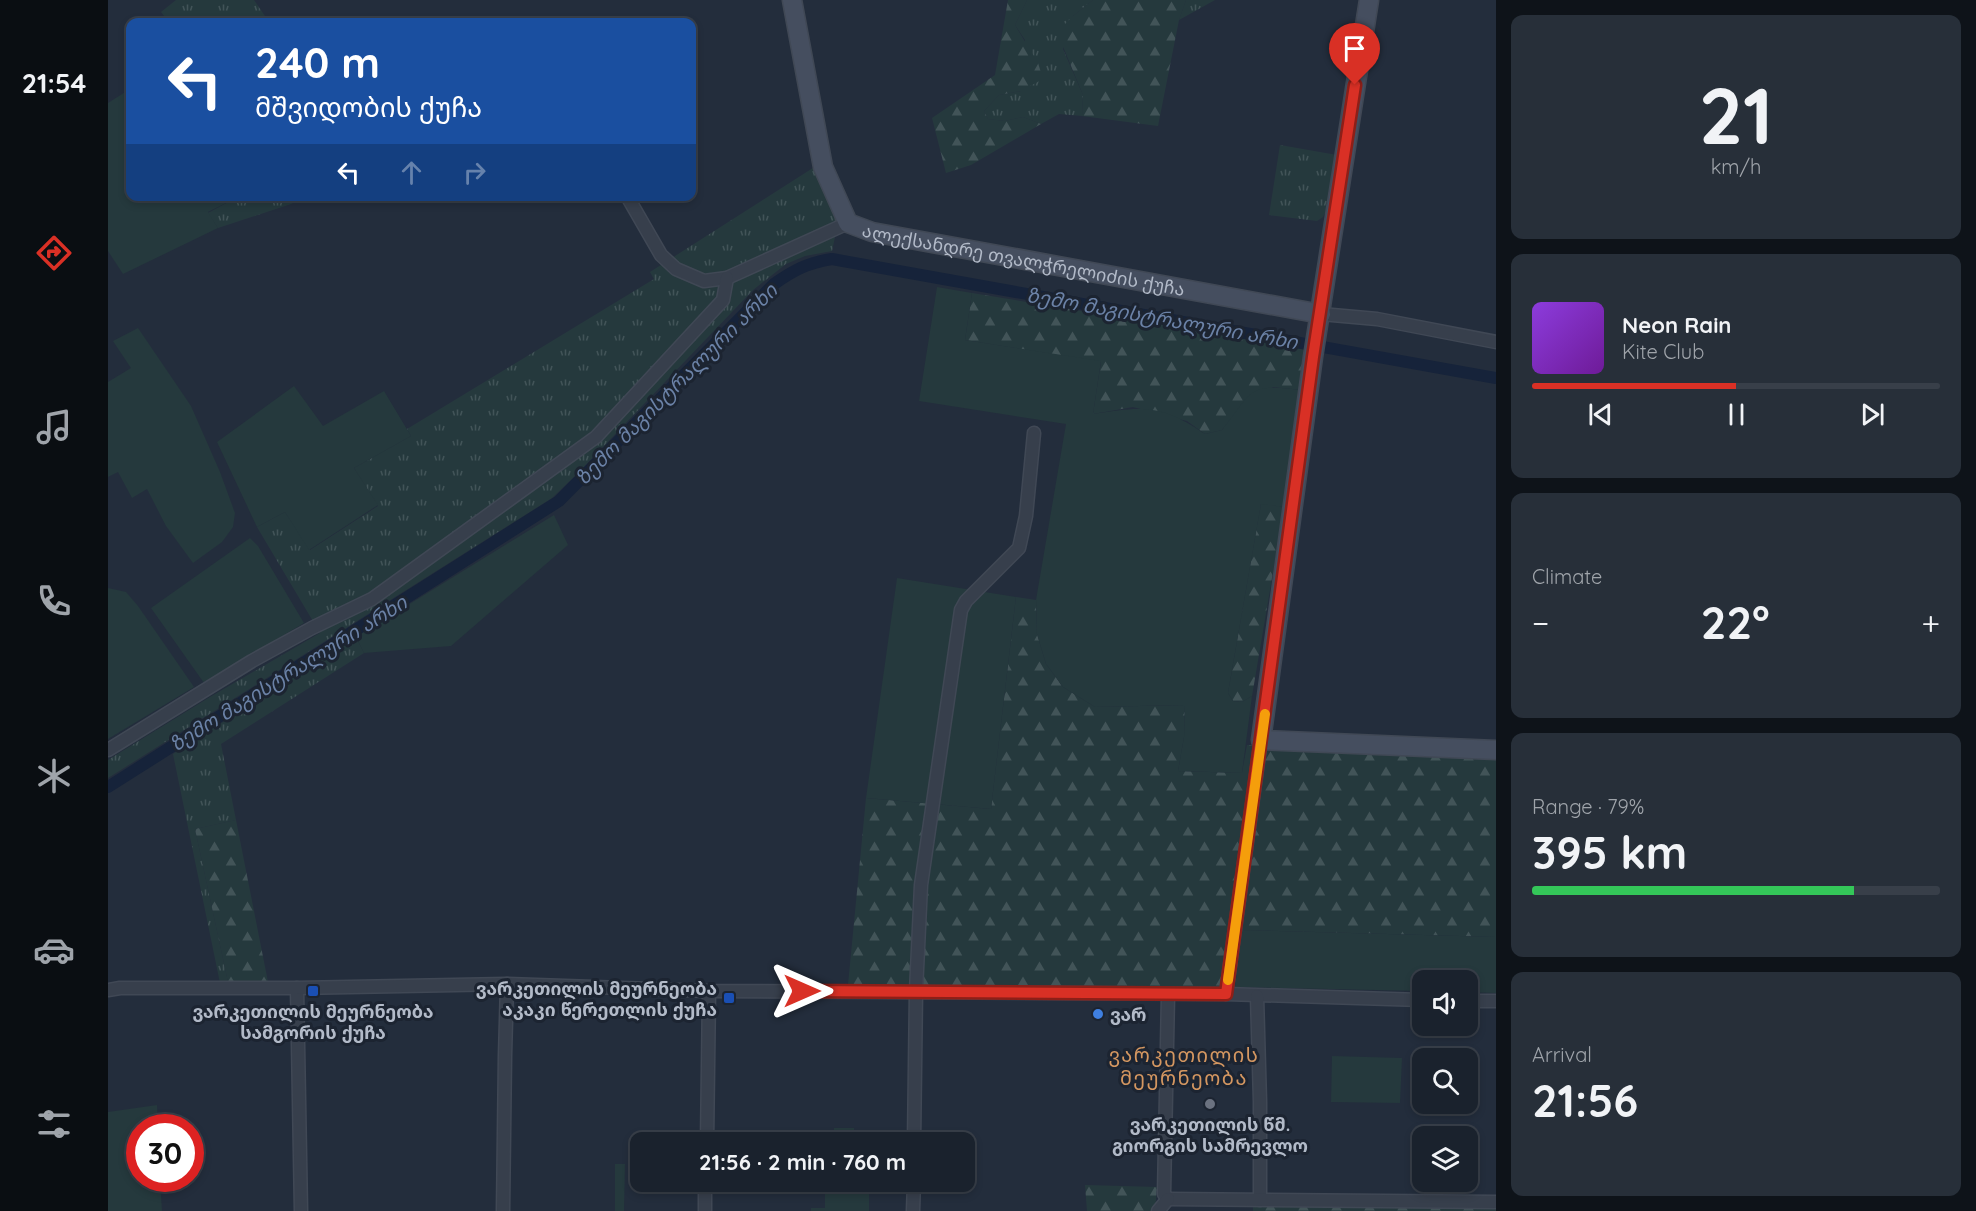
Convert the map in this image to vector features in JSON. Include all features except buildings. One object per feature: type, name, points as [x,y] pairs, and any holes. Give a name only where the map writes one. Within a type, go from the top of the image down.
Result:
[{"type":"street","name":"ალექსანდრე თვალჭრელიძის ქუჩა","points":[[792,0],[823,167],[848,223],[872,232],[1320,321]]},
{"type":"street","points":[[1226,994],[1313,357],[1369,0]]},
{"type":"street","points":[[630,201],[661,255],[676,269],[704,281],[727,278],[848,223]]},
{"type":"street","points":[[108,750],[252,661],[372,599],[596,437],[723,300],[727,278]]},
{"type":"street","points":[[1320,321],[1377,319],[1496,342]]},
{"type":"street","points":[[914,1132],[916,991],[921,885],[961,610],[966,601],[1019,548],[1026,516],[1034,433]]},
{"type":"street","points":[[1261,740],[1496,750]]},
{"type":"street","points":[[503,1211],[507,984]]},
{"type":"street","points":[[109,986],[120,988],[297,988],[507,984],[709,991],[1226,994],[1412,1000]]},
{"type":"street","points":[[297,988],[302,1211]]},
{"type":"street","points":[[707,1132],[709,991]]},
{"type":"street","points":[[1168,995],[1164,1194],[1168,1199]]},
{"type":"street","points":[[1257,996],[1260,1200]]},
{"type":"street","points":[[1478,1001],[1496,1001]]},
{"type":"street","points":[[705,1192],[705,1211]]},
{"type":"street","points":[[913,1211],[914,1192]]},
{"type":"street","points":[[1168,1199],[1496,1202]]},
{"type":"street","points":[[1158,1211],[1168,1199]]},
{"type":"green space","points":[[176,0],[254,0],[266,18],[166,18],[161,12]]},
{"type":"green space","points":[[1008,0],[1027,0],[1015,25],[1038,63],[1043,79],[1021,91],[999,95],[984,111],[988,119],[1005,121],[1023,117],[1041,124],[971,165],[946,173],[932,118],[995,75]]},
{"type":"green space","points":[[1027,0],[1093,0],[1073,16],[1063,49],[1083,95],[1082,116],[1059,114],[1041,124],[1023,117],[1005,121],[988,119],[984,111],[999,95],[1021,91],[1025,40],[1015,25]]},
{"type":"green space","points":[[1093,0],[1186,0],[1179,20],[1158,126],[1082,116],[1083,95],[1057,32]]},
{"type":"green space","points":[[1186,0],[1215,0],[1179,20]]},
{"type":"green space","points":[[126,92],[126,201],[230,201],[208,212],[218,228],[123,274],[108,251],[108,103]]},
{"type":"green space","points":[[1280,145],[1337,155],[1327,209],[1323,217],[1317,221],[1269,215]]},
{"type":"green space","points":[[816,166],[829,205],[839,218],[832,251],[805,256],[786,264],[753,290],[552,498],[108,778],[108,760],[320,633],[257,527],[285,512],[310,550],[378,506],[354,468],[411,436],[407,429],[654,279],[650,272]]},
{"type":"green space","points":[[230,201],[296,201],[218,228],[208,213]]},
{"type":"green space","points":[[937,287],[972,293],[965,340],[1101,361],[1093,414],[1139,409],[1164,412],[1205,434],[1222,430],[1246,398],[1260,389],[1300,390],[1284,507],[1261,504],[1228,693],[1233,701],[1242,702],[1252,696],[1242,773],[1178,771],[1184,737],[1185,705],[1095,707],[1063,687],[1046,664],[1037,634],[1036,600],[1066,424],[919,401]]},
{"type":"green space","points":[[972,293],[1307,348],[1300,390],[1273,387],[1235,414],[1222,430],[1205,434],[1187,421],[1133,407],[1093,414],[1101,362],[965,340]]},
{"type":"green space","points":[[138,328],[191,406],[235,513],[233,527],[222,542],[193,563],[166,526],[147,489],[132,498],[118,472],[108,477],[108,382],[131,368],[113,341]]},
{"type":"green space","points":[[294,386],[323,426],[384,391],[411,436],[354,468],[378,505],[309,550],[285,512],[257,527],[217,442]]},
{"type":"green space","points":[[1261,503],[1284,507],[1252,696],[1242,702],[1233,701],[1228,693]]},
{"type":"green space","points":[[554,515],[568,545],[451,646],[364,653],[356,637]]},
{"type":"green space","points":[[250,538],[258,546],[304,623],[204,683],[151,608]]},
{"type":"green space","points":[[897,578],[1016,597],[991,809],[866,798]]},
{"type":"green space","points":[[108,588],[126,592],[194,687],[108,739]]},
{"type":"green space","points":[[1016,597],[1036,600],[1037,634],[1046,664],[1063,687],[1095,707],[1185,705],[1184,737],[1178,771],[1242,773],[1247,745],[1496,756],[1496,937],[1242,930],[1235,987],[848,985],[866,798],[991,809]]},
{"type":"green space","points":[[356,637],[364,653],[221,744],[236,820],[195,829],[228,982],[220,983],[173,754]]},
{"type":"green space","points":[[236,820],[268,982],[228,982],[195,829]]},
{"type":"green space","points":[[1242,930],[1496,937],[1496,993],[1478,992],[1478,970],[1412,970],[1412,991],[1235,987]]},
{"type":"green space","points":[[1332,1056],[1402,1058],[1400,1103],[1331,1102]]},
{"type":"green space","points":[[157,1105],[157,1114],[126,1114],[126,1192],[161,1192],[162,1211],[108,1211],[108,1112]]},
{"type":"green space","points":[[834,1128],[854,1128],[854,1132],[834,1132]]},
{"type":"green space","points":[[615,1164],[625,1164],[624,1211],[615,1211]]},
{"type":"green space","points":[[1085,1185],[1157,1187],[1155,1211],[1087,1211]]},
{"type":"green space","points":[[825,1192],[869,1192],[869,1211],[811,1211],[811,1208],[825,1208]]},
{"type":"green space","points":[[1253,1205],[1496,1209],[1496,1211],[1253,1211]]},
{"type":"waterway","name":"ზემო მაგისტრალური არხი","points":[[108,787],[559,501],[774,284],[808,265],[832,259],[1496,378]]},
{"type":"slow traffic","points":[[1228,980],[1265,714]]},
{"type":"place","name":"ვარკეთილის მეურნეობა სამგორის ქუჩა","points":[[313,991]]},
{"type":"place","name":"ვარკეთილის მეურნეობა აკაკი წერეთლის ქუჩა","points":[[729,998]]},
{"type":"place","name":"ვარ","points":[[1098,1014]]},
{"type":"place","name":"ვარკეთილის წმ. გიორგის სამრევლო","points":[[1210,1104]]},
{"type":"district","name":"ვარკეთილის მეურნეობა","points":[[1184,1066]]},
{"type":"route","points":[[802,991],[1226,994],[1313,357],[1355,85]]}]
